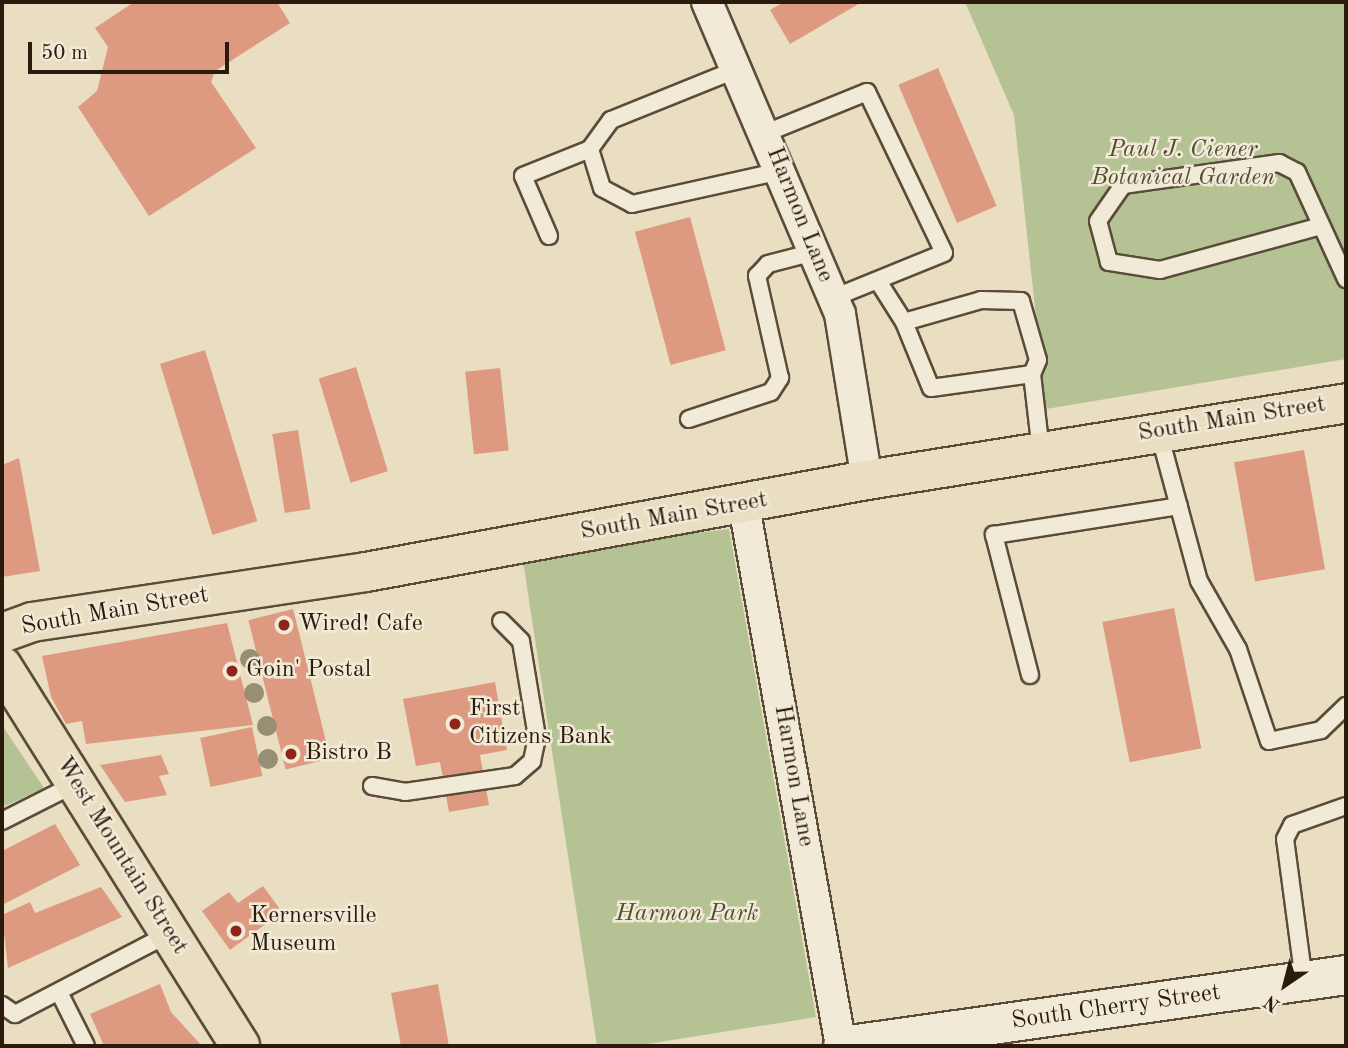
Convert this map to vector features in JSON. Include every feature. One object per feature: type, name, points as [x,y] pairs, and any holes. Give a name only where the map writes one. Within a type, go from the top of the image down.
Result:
[{"type":"main road","name":"South Main Street","points":[[2,633],[32,622],[744,506],[867,480],[1158,430],[1346,403]]},
{"type":"main road","name":"West Mountain Street","points":[[2,666],[240,1046]]},
{"type":"main road","name":"South Cherry Street","points":[[842,1046],[923,1041],[1346,975]]},
{"type":"street","name":"Harmon Lane","points":[[707,2],[735,70],[766,133],[833,298],[867,480]]},
{"type":"street","name":"Harmon Lane","points":[[744,506],[842,1046]]},
{"type":"lane","points":[[549,236],[523,176],[590,149],[611,120],[735,70]]},
{"type":"lane","points":[[766,133],[867,92],[944,253],[833,298]]},
{"type":"lane","points":[[590,149],[602,188],[632,204],[781,171]]},
{"type":"lane","points":[[1321,226],[1160,270],[1109,262],[1098,221],[1123,185],[1279,163],[1297,173],[1346,279]]},
{"type":"lane","points":[[689,419],[771,393],[780,378],[757,276],[768,264],[814,252]]},
{"type":"lane","points":[[878,281],[904,322],[931,388],[1032,374]]},
{"type":"lane","points":[[904,322],[981,300],[1021,301],[1038,360],[1032,374],[1041,452]]},
{"type":"lane","points":[[1158,430],[1199,581],[1238,649],[1269,741],[1321,730],[1346,706]]},
{"type":"lane","points":[[1030,675],[994,534],[1179,506]]},
{"type":"lane","points":[[372,786],[405,792],[515,776],[532,761],[537,737],[520,641],[501,621]]},
{"type":"lane","points":[[2,821],[75,784]]},
{"type":"lane","points":[[1304,981],[1285,839],[1292,825],[1346,806]]},
{"type":"lane","points":[[2,1005],[15,1014],[169,934]]},
{"type":"lane","points":[[59,992],[86,1046]]},
{"type":"green space","name":"Paul J. Ciener Botanical Garden","points":[[965,2],[1346,2],[1346,359],[1046,409],[1014,115]]},
{"type":"green space","name":"Harmon Park","points":[[729,529],[816,1017],[635,1046],[597,1046],[522,554]]},
{"type":"green space","points":[[2,725],[44,788],[5,806],[2,801]]},
{"type":"building","points":[[134,2],[277,2],[290,23],[215,71],[211,82],[256,148],[149,216],[78,107],[97,91],[108,47],[95,28]]},
{"type":"building","points":[[784,2],[862,2],[790,44],[770,10]]},
{"type":"building","points":[[938,68],[997,206],[957,223],[898,85]]},
{"type":"building","points":[[690,217],[726,350],[671,365],[635,232]]},
{"type":"building","points":[[205,350],[257,521],[212,535],[160,364]]},
{"type":"building","points":[[356,367],[388,471],[351,483],[319,378]]},
{"type":"building","points":[[500,368],[509,451],[474,454],[465,372]]},
{"type":"building","points":[[298,430],[311,509],[285,513],[272,434]]},
{"type":"building","points":[[1304,450],[1325,569],[1255,581],[1234,462]]},
{"type":"building","points":[[19,458],[40,571],[2,577],[2,465]]},
{"type":"building","points":[[1174,608],[1201,748],[1130,762],[1102,622]]},
{"type":"building","points":[[293,609],[330,758],[286,770],[248,620]]},
{"type":"building","points":[[227,623],[253,725],[86,744],[82,721],[66,724],[51,697],[42,656]]},
{"type":"building","name":"First Citizens Bank","points":[[495,682],[507,750],[480,755],[489,805],[449,812],[440,762],[416,766],[403,699]]},
{"type":"building","points":[[252,727],[262,776],[211,787],[200,738]]},
{"type":"building","points":[[161,755],[169,774],[159,776],[167,795],[125,802],[100,765]]},
{"type":"building","points":[[55,824],[80,865],[2,905],[2,851]]},
{"type":"building","name":"Kernersville Museum","points":[[263,886],[282,912],[230,950],[202,911],[229,892],[238,903]]},
{"type":"building","points":[[101,887],[122,917],[8,968],[2,915],[30,902],[35,913]]},
{"type":"building","points":[[160,984],[171,1012],[202,1046],[104,1046],[90,1014]]},
{"type":"building","points":[[438,984],[449,1046],[401,1046],[391,993]]},
{"type":"place","name":"Wired! Cafe","points":[[284,625]]},
{"type":"place","name":"Goin' Postal","points":[[232,671]]},
{"type":"place","name":"First Citizens Bank","points":[[455,724]]},
{"type":"place","name":"Bistro B","points":[[291,754]]},
{"type":"place","name":"Kernersville Museum","points":[[236,931]]}]
